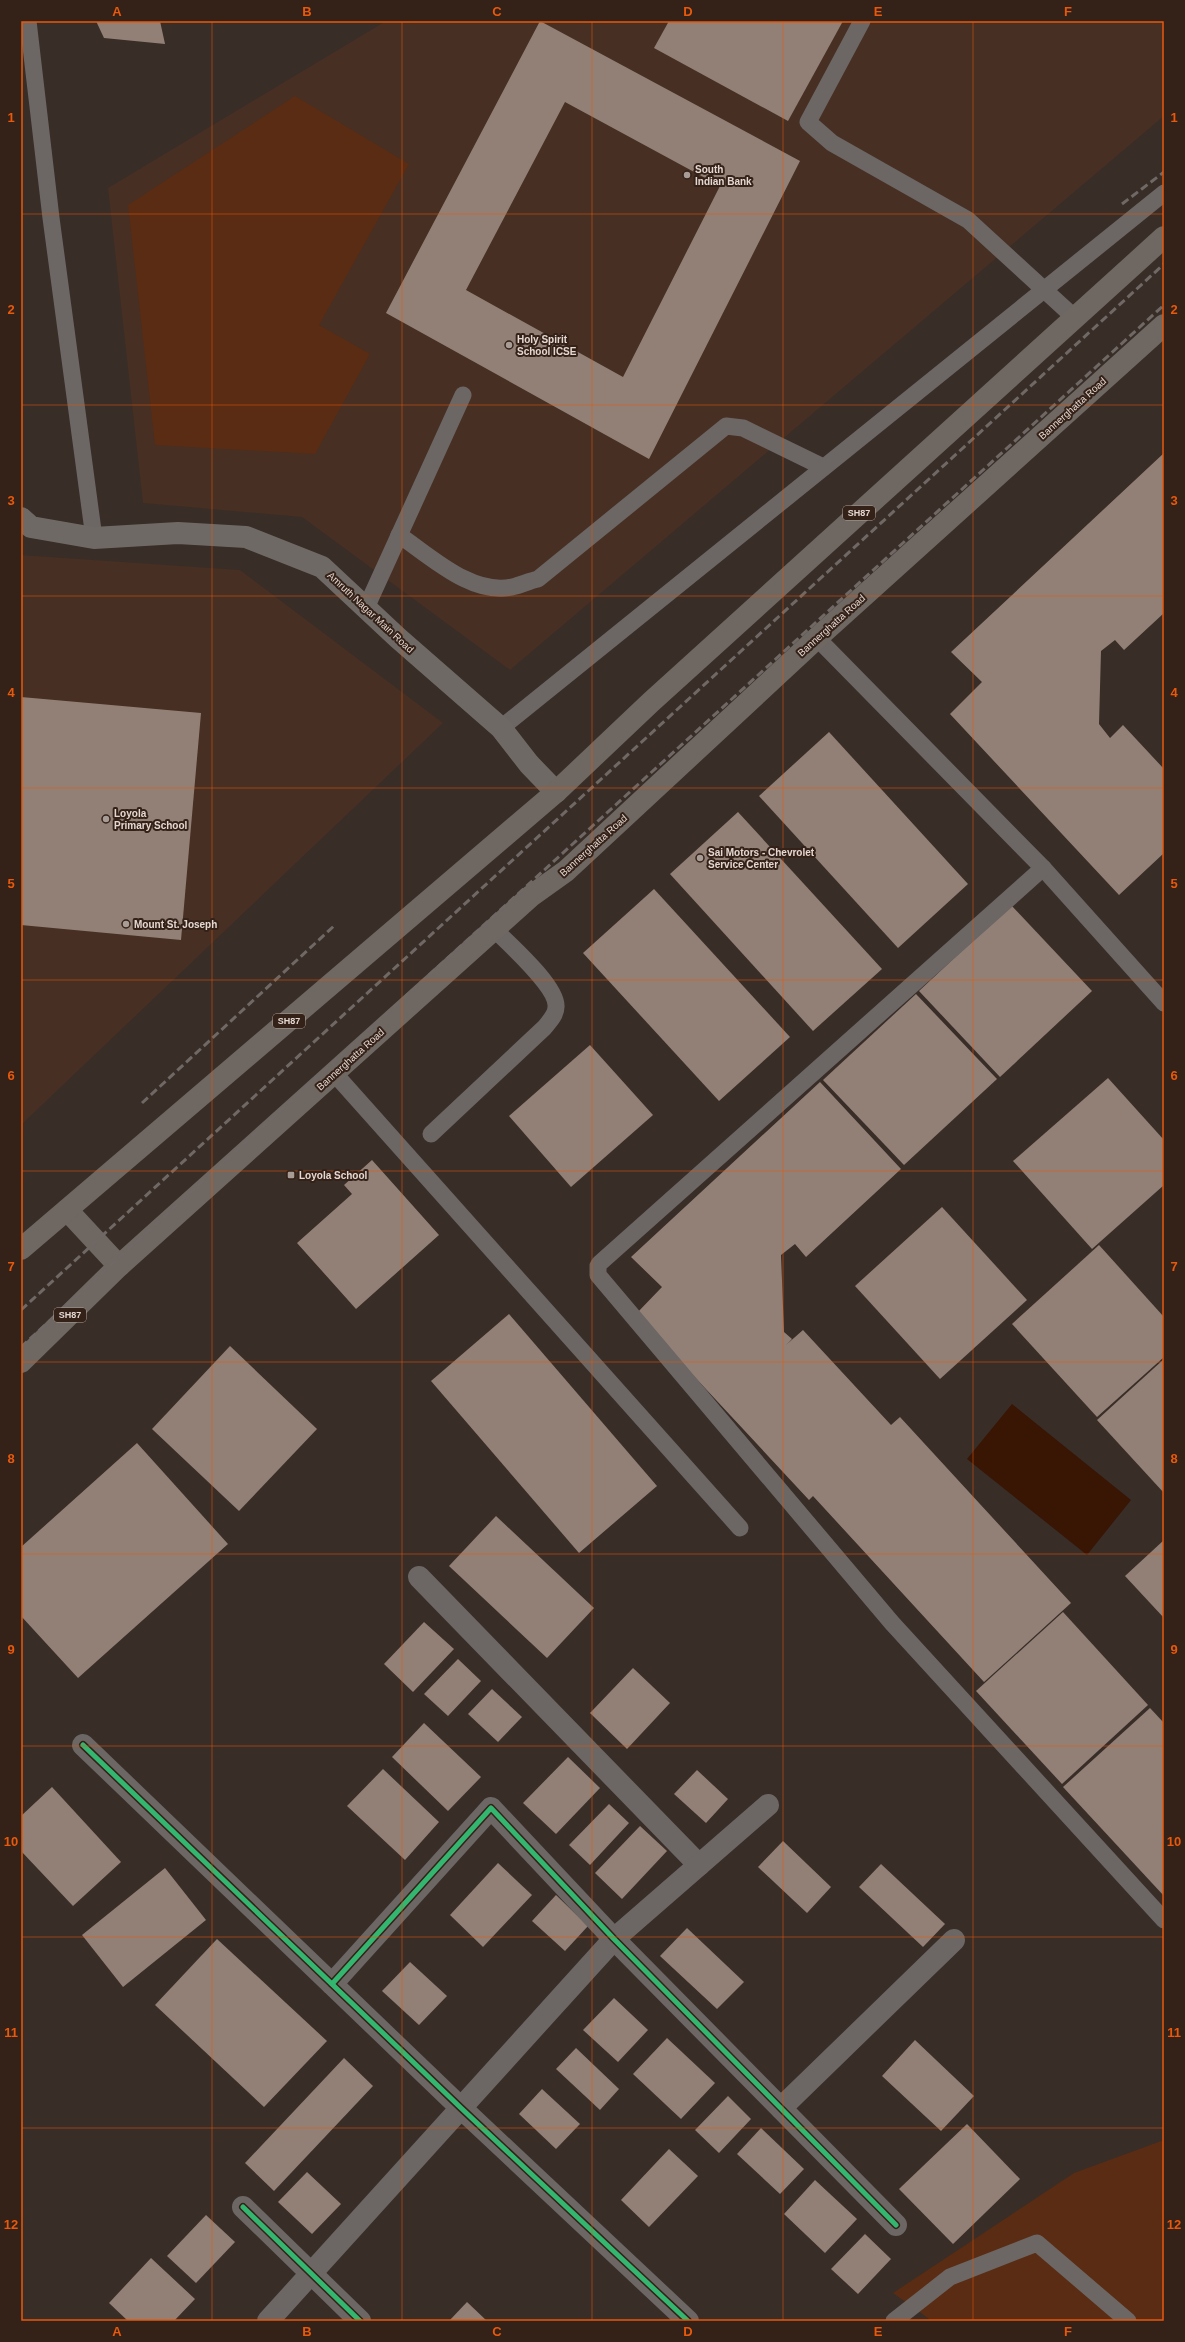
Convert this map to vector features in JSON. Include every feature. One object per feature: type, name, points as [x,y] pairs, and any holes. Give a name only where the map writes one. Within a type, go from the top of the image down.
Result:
[{"type":"main road","name":"SH87","points":[[21,1250],[556,792],[657,696],[1164,237]]},
{"type":"main road","name":"Bannerghatta Road","points":[[21,1362],[119,1266],[531,896],[566,871],[817,638],[1164,325]]},
{"type":"main road","name":"Amruth Nagar Main Road","points":[[21,518],[31,527],[94,538],[178,533],[246,536],[322,567],[500,728],[556,792]]},
{"type":"main road","points":[[67,1210],[119,1266]]},
{"type":"street","points":[[419,1577],[699,1865]]},
{"type":"street","points":[[83,1745],[461,2108],[688,2321]]},
{"type":"street","points":[[268,2321],[614,1939],[768,1805]]},
{"type":"street","points":[[332,1984],[491,1808],[614,1939],[896,2225]]},
{"type":"street","points":[[781,2108],[954,1940]]},
{"type":"street","points":[[243,2207],[311,2275],[360,2321]]},
{"type":"lane","points":[[28,21],[51,218],[94,538]]},
{"type":"lane","points":[[862,21],[808,122],[832,144],[968,220],[1075,318]]},
{"type":"lane","points":[[500,728],[1164,193]]},
{"type":"lane","points":[[366,608],[463,395]]},
{"type":"lane","points":[[399,535],[466,582],[488,588],[511,588],[538,579],[726,426],[742,428],[823,467]]},
{"type":"lane","points":[[817,638],[1043,868],[1164,1003]]},
{"type":"lane","points":[[1043,868],[600,1263],[597,1271],[598,1275],[892,1623],[1164,1920]]},
{"type":"lane","points":[[430,1134],[544,1028],[552,1018],[556,1007],[555,997],[547,985],[494,929]]},
{"type":"lane","points":[[334,1073],[740,1528]]},
{"type":"lane","points":[[894,2321],[950,2277],[1037,2243],[1128,2321]]},
{"type":"shaded area","name":"Holy Spirit School ICSE","points":[[386,21],[1164,21],[1164,116],[510,670],[302,517],[143,503],[108,188]]},
{"type":"shaded area","points":[[295,96],[409,164],[319,325],[370,354],[315,454],[155,445],[128,205]]},
{"type":"shaded area","name":"Mount St. Joseph","points":[[21,555],[240,570],[443,723],[21,1125]]},
{"type":"shaded area","points":[[1012,1404],[1131,1500],[1087,1555],[967,1459]]},
{"type":"shaded area","points":[[1164,2140],[1164,2321],[932,2321],[893,2293],[1074,2173]]},
{"type":"building","points":[[96,21],[160,21],[165,44],[104,38]]},
{"type":"building","points":[[540,21],[800,161],[649,459],[386,313]],"holes":[[[565,102],[720,186],[623,377],[466,290]]]},
{"type":"building","points":[[669,21],[843,21],[788,121],[654,48]]},
{"type":"building","points":[[1164,453],[1164,613],[1124,650],[1115,640],[1101,651],[1099,724],[1110,738],[1123,725],[1164,769],[1164,853],[1119,895],[950,714],[982,682],[951,652]]},
{"type":"building","name":"Loyola Primary School","points":[[21,697],[201,713],[181,940],[21,925]]},
{"type":"building","points":[[829,732],[968,884],[898,948],[759,796]]},
{"type":"building","points":[[738,812],[882,969],[813,1031],[670,874]]},
{"type":"building","points":[[654,889],[790,1037],[719,1101],[583,953]]},
{"type":"building","points":[[1011,905],[1092,991],[1000,1077],[919,991]]},
{"type":"building","points":[[916,994],[997,1079],[904,1165],[823,1080]]},
{"type":"building","points":[[590,1045],[653,1115],[571,1187],[509,1116]]},
{"type":"building","points":[[1108,1078],[1164,1140],[1164,1185],[1092,1249],[1013,1161]]},
{"type":"building","points":[[820,1082],[901,1169],[806,1257],[795,1244],[781,1255],[784,1332],[792,1339],[786,1345],[803,1330],[891,1425],[900,1417],[1071,1603],[984,1682],[813,1496],[809,1500],[636,1314],[662,1287],[631,1257]]},
{"type":"building","points":[[372,1160],[439,1235],[356,1309],[297,1243],[352,1194],[344,1185]]},
{"type":"building","points":[[942,1207],[1027,1300],[940,1379],[855,1286]]},
{"type":"building","points":[[1099,1245],[1164,1317],[1164,1357],[1097,1417],[1012,1324]]},
{"type":"building","points":[[509,1314],[657,1486],[579,1553],[431,1381]]},
{"type":"building","points":[[230,1346],[317,1429],[239,1511],[152,1429]]},
{"type":"building","points":[[1164,1359],[1164,1493],[1097,1420]]},
{"type":"building","points":[[137,1443],[228,1544],[78,1678],[21,1616],[21,1547]]},
{"type":"building","points":[[496,1516],[594,1608],[547,1658],[449,1566]]},
{"type":"building","points":[[1164,1540],[1164,1618],[1125,1576]]},
{"type":"building","points":[[1063,1612],[1148,1705],[1062,1784],[976,1691]]},
{"type":"building","points":[[424,1622],[454,1649],[413,1692],[384,1664]]},
{"type":"building","points":[[458,1659],[481,1681],[448,1716],[424,1694]]},
{"type":"building","points":[[633,1668],[670,1703],[627,1749],[590,1713]]},
{"type":"building","points":[[492,1689],[522,1717],[498,1742],[468,1714]]},
{"type":"building","points":[[1150,1708],[1164,1723],[1164,1896],[1063,1787]]},
{"type":"building","points":[[424,1723],[481,1777],[448,1811],[392,1757]]},
{"type":"building","points":[[568,1757],[600,1788],[556,1834],[523,1803]]},
{"type":"building","points":[[383,1769],[439,1822],[405,1860],[347,1806]]},
{"type":"building","points":[[697,1770],[728,1799],[706,1823],[674,1794]]},
{"type":"building","points":[[52,1787],[121,1862],[73,1906],[21,1851],[21,1816]]},
{"type":"building","points":[[609,1804],[629,1823],[590,1865],[569,1845]]},
{"type":"building","points":[[640,1826],[667,1851],[622,1899],[595,1873]]},
{"type":"building","points":[[783,1841],[831,1887],[807,1913],[758,1867]]},
{"type":"building","points":[[498,1863],[532,1895],[483,1947],[450,1915]]},
{"type":"building","points":[[881,1864],[945,1924],[923,1947],[859,1887]]},
{"type":"building","points":[[165,1868],[206,1920],[123,1987],[82,1935]]},
{"type":"building","points":[[556,1895],[588,1926],[565,1951],[532,1921]]},
{"type":"building","points":[[687,1928],[744,1982],[717,2009],[660,1956]]},
{"type":"building","points":[[217,1939],[327,2041],[264,2107],[155,2005]]},
{"type":"building","points":[[410,1962],[447,1996],[419,2025],[382,1991]]},
{"type":"building","points":[[614,1998],[648,2030],[618,2062],[583,2030]]},
{"type":"building","points":[[667,2038],[715,2083],[681,2119],[633,2074]]},
{"type":"building","points":[[915,2040],[974,2096],[941,2131],[882,2076]]},
{"type":"building","points":[[576,2048],[619,2089],[600,2110],[556,2069]]},
{"type":"building","points":[[344,2058],[373,2086],[274,2191],[245,2163]]},
{"type":"building","points":[[542,2089],[580,2124],[556,2149],[519,2114]]},
{"type":"building","points":[[728,2096],[751,2119],[719,2153],[695,2130]]},
{"type":"building","points":[[967,2124],[1020,2179],[953,2244],[899,2189]]},
{"type":"building","points":[[761,2128],[804,2169],[780,2194],[737,2154]]},
{"type":"building","points":[[669,2149],[698,2176],[649,2227],[621,2200]]},
{"type":"building","points":[[307,2172],[341,2204],[312,2234],[278,2202]]},
{"type":"building","points":[[815,2180],[857,2219],[825,2253],[784,2214]]},
{"type":"building","points":[[206,2215],[235,2242],[196,2283],[167,2256]]},
{"type":"building","points":[[865,2234],[891,2259],[858,2294],[831,2269]]},
{"type":"building","points":[[151,2258],[195,2299],[174,2321],[128,2321],[109,2303]]},
{"type":"building","points":[[467,2302],[487,2321],[449,2321]]},
{"type":"railway","points":[[1122,204],[1164,172]]},
{"type":"railway","points":[[21,1310],[1164,264]]},
{"type":"railway","points":[[21,1347],[1164,305]]},
{"type":"railway","points":[[142,1103],[335,925]]},
{"type":"cycle path","points":[[83,1745],[461,2108],[688,2321]]},
{"type":"cycle path","points":[[332,1984],[491,1808],[614,1939],[896,2225]]},
{"type":"cycle path","points":[[243,2207],[360,2321]]},
{"type":"place","name":"South Indian Bank","points":[[687,175]]},
{"type":"place","name":"Holy Spirit School ICSE","points":[[509,345]]},
{"type":"place","name":"Loyola Primary School","points":[[106,819]]},
{"type":"place","name":"Sai Motors - Chevrolet Service Center","points":[[700,858]]},
{"type":"place","name":"Mount St. Joseph","points":[[126,924]]},
{"type":"place","name":"Loyola School","points":[[291,1175]]}]
